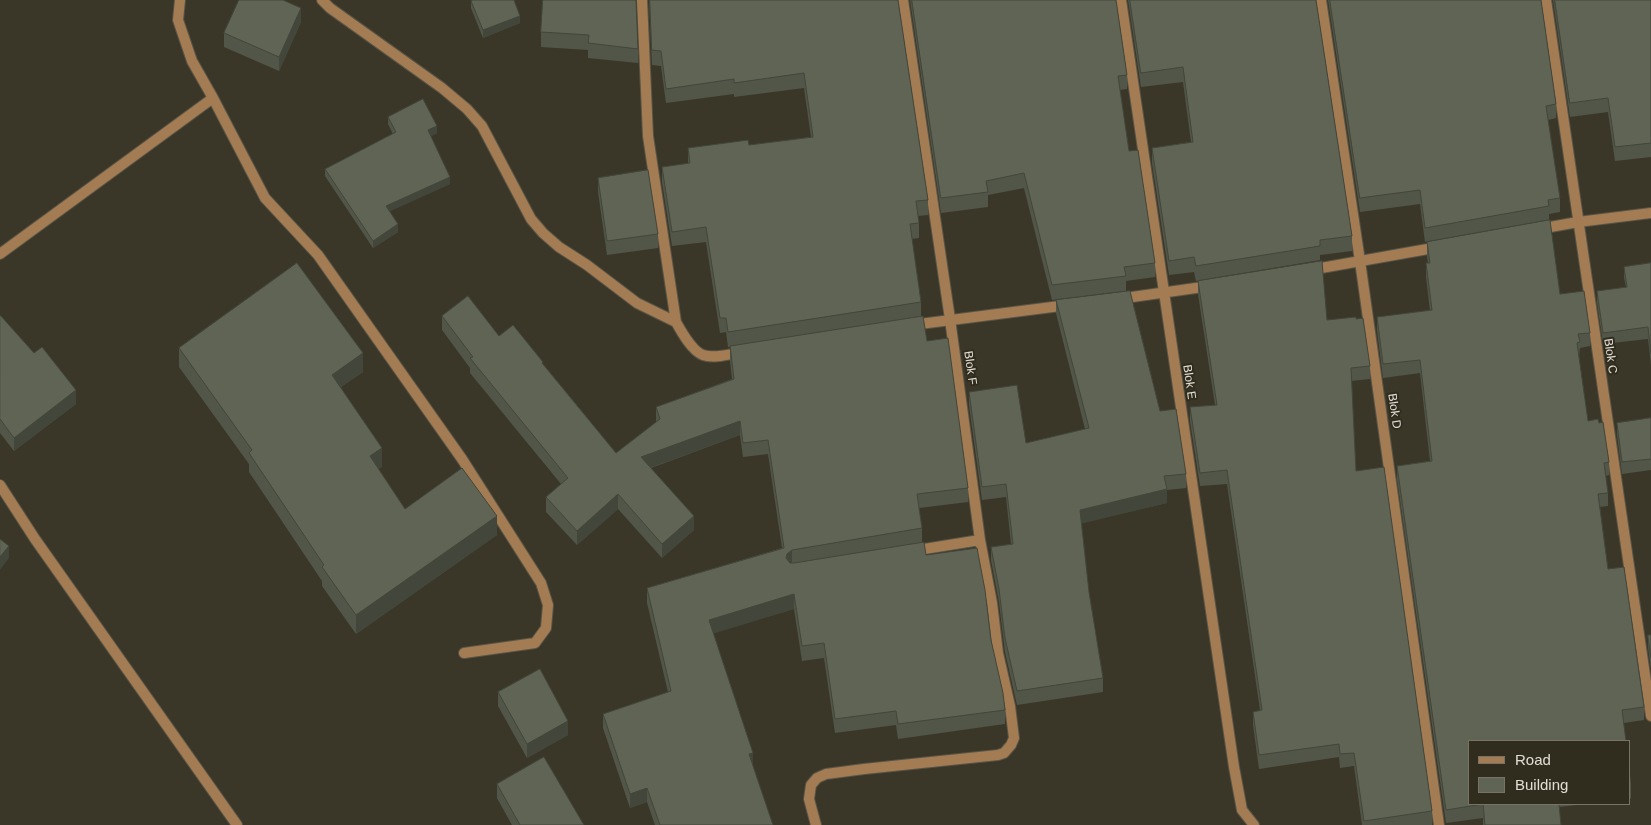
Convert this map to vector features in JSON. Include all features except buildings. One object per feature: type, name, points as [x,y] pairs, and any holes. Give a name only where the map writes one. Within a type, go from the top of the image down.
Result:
[{"type":"street","points":[[180,0],[178,20],[192,61],[265,198],[318,255],[462,458],[541,583],[548,605],[546,628],[535,642],[464,653]]},
{"type":"street","points":[[322,0],[330,8],[442,88],[467,109],[482,126],[531,219],[558,247],[587,265],[637,302],[676,322]]},
{"type":"street","points":[[642,0],[648,136],[676,322],[681,332],[696,351],[703,355],[712,356],[757,350]]},
{"type":"street","name":"Blok F","points":[[816,825],[809,799],[811,785],[817,778],[826,774],[1004,753],[1014,738],[980,540],[950,319],[902,0]]},
{"type":"street","name":"Blok E","points":[[1121,0],[1234,767],[1242,810],[1254,825]]},
{"type":"street","name":"Blok D","points":[[1321,0],[1360,262],[1439,825]]},
{"type":"street","name":"Blok C","points":[[1546,0],[1651,716]]},
{"type":"street","points":[[0,254],[213,98]]},
{"type":"street","points":[[1530,230],[1651,213]]},
{"type":"street","points":[[1301,271],[1445,246]]},
{"type":"street","points":[[1105,300],[1222,284]]},
{"type":"street","points":[[902,327],[950,319],[1076,304]]},
{"type":"street","points":[[0,485],[35,539],[237,825]]},
{"type":"street","points":[[905,552],[980,540]]}]
